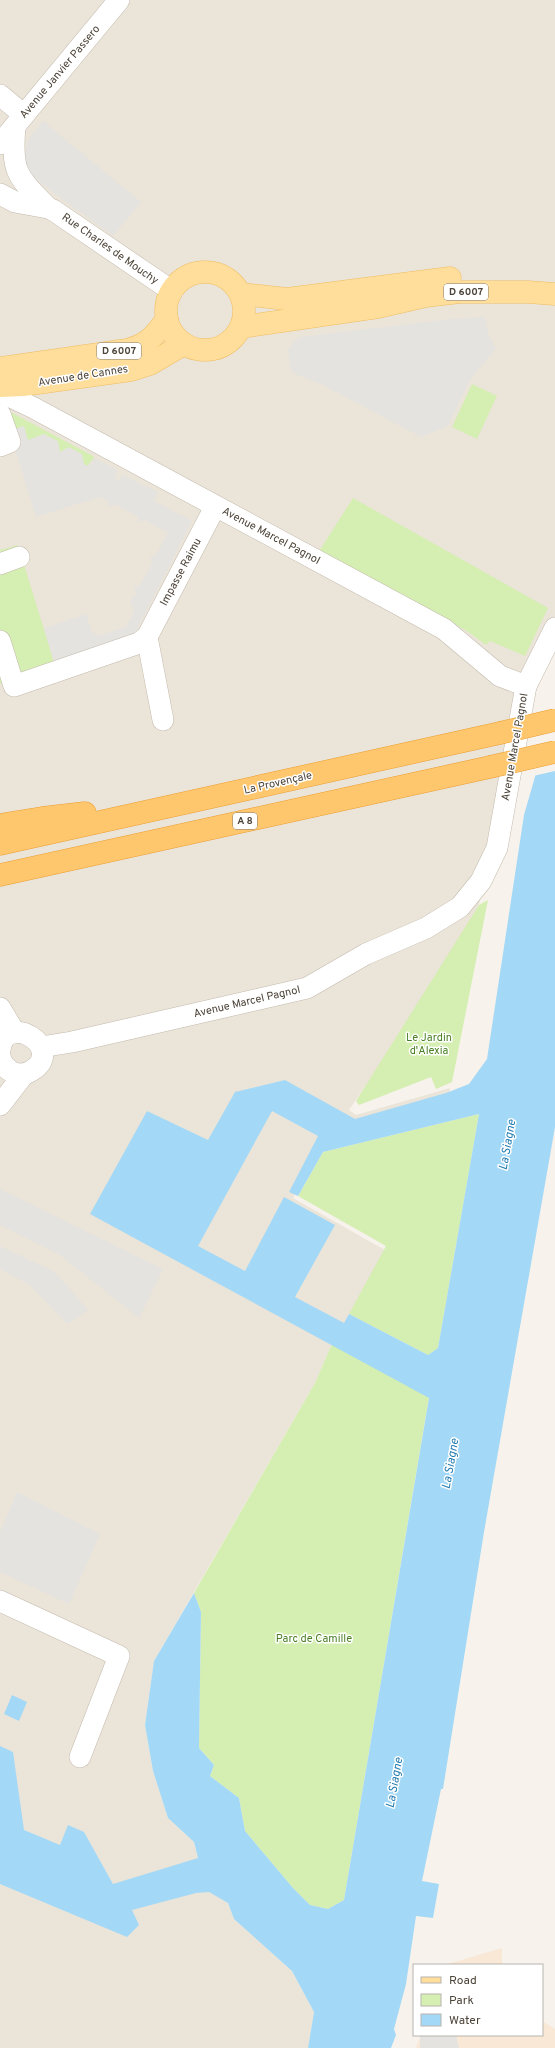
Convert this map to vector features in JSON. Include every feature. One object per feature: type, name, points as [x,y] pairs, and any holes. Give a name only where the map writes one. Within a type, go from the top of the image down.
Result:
[{"type":"highway","name":"La Provençale","points":[[0,844],[555,720]]},
{"type":"highway","name":"A 8","points":[[0,875],[555,752]]},
{"type":"highway","points":[[0,825],[92,812],[156,810]]},
{"type":"main road","points":[[204,271],[226,277],[234,284],[241,294],[244,304],[244,316],[241,327],[231,340],[216,348],[205,350],[184,344],[170,329],[167,319],[167,304],[172,291],[180,281],[191,274],[204,271]]},
{"type":"main road","name":"D 6007","points":[[241,294],[287,299],[446,279],[528,277],[555,281]]},
{"type":"main road","name":"D 6007","points":[[241,327],[370,308],[426,296],[458,292],[528,292],[555,294]]},
{"type":"main road","name":"Avenue de Cannes","points":[[0,368],[128,350],[142,345],[154,335],[167,319]]},
{"type":"main road","name":"Avenue de Cannes","points":[[0,386],[23,385],[131,370],[150,364],[184,344]]},
{"type":"street","name":"Avenue Janvier Passero","points":[[0,144],[119,0]]},
{"type":"street","points":[[0,95],[19,121]]},
{"type":"street","name":"Rue Charles de Mouchy","points":[[19,121],[14,162],[22,181]]},
{"type":"street","name":"Rue Charles de Mouchy","points":[[0,168],[22,181],[48,208],[172,291]]},
{"type":"street","name":"Rue Charles de Mouchy","points":[[0,194],[15,202],[48,208]]},
{"type":"street","name":"Avenue Marcel Pagnol","points":[[0,392],[32,407],[444,629],[500,676],[526,686],[497,848],[481,881],[470,897],[450,915],[366,954],[306,988],[87,1039],[41,1048]]},
{"type":"street","points":[[0,414],[10,442],[0,446]]},
{"type":"street","name":"Impasse Raimu","points":[[147,638],[216,507]]},
{"type":"street","points":[[0,564],[19,557]]},
{"type":"street","points":[[526,686],[531,672],[555,628]]},
{"type":"street","points":[[0,641],[14,686],[139,643],[147,638],[163,720]]},
{"type":"street","points":[[0,1008],[15,1033]]},
{"type":"street","points":[[0,1104],[24,1074],[38,1066],[42,1054],[41,1048],[33,1037],[21,1032],[15,1033],[4,1041],[0,1058],[10,1071],[16,1074],[24,1074]]},
{"type":"street","points":[[0,1601],[119,1656],[80,1757]]},
{"type":"shaded area","points":[[0,0],[555,0],[555,617],[531,656],[509,717],[501,794],[479,905],[437,981],[349,1110],[356,1115],[450,1088],[447,1119],[320,1149],[293,1198],[406,1262],[332,1344],[315,1383],[154,1661],[145,1725],[153,1771],[168,1818],[194,1842],[198,1858],[196,1859],[210,1892],[228,1903],[234,1919],[292,1971],[314,2012],[308,2048],[0,2048]]},
{"type":"shaded area","points":[[43,121],[141,202],[113,236],[43,185],[31,174],[24,158],[28,140]]},
{"type":"shaded area","points":[[485,317],[489,337],[496,348],[470,380],[448,426],[421,437],[323,385],[293,373],[290,366],[288,349],[299,337],[452,319]]},
{"type":"shaded area","points":[[24,426],[28,440],[44,434],[58,441],[60,452],[69,447],[82,454],[84,464],[87,466],[91,464],[94,458],[118,470],[115,477],[117,482],[123,475],[158,492],[154,501],[192,521],[135,633],[54,662],[44,628],[86,614],[92,632],[98,636],[126,627],[134,611],[130,601],[136,593],[134,587],[140,585],[152,563],[150,557],[156,555],[168,533],[144,520],[139,522],[137,516],[116,505],[109,506],[107,501],[100,497],[36,517],[16,452],[13,452],[7,431]]},
{"type":"shaded area","points":[[0,1189],[163,1269],[139,1318],[60,1255],[0,1225]]},
{"type":"shaded area","points":[[0,1246],[55,1272],[88,1310],[67,1324],[30,1285],[0,1269]]},
{"type":"shaded area","points":[[17,1492],[100,1534],[69,1604],[0,1572],[0,1532]]},
{"type":"shaded area","points":[[502,1948],[502,1964],[448,1964]]},
{"type":"shaded area","points":[[543,2022],[555,2029],[555,2048],[416,2048],[421,2036],[543,2036]]},
{"type":"shaded area","points":[[420,2036],[456,2036],[459,2048],[420,2048]]},
{"type":"green space","points":[[472,384],[497,396],[477,439],[452,427]]},
{"type":"green space","points":[[1,407],[93,456],[94,458],[87,466],[7,431]]},
{"type":"green space","points":[[353,498],[548,608],[525,656],[490,641],[486,645],[467,631],[318,553]]},
{"type":"green space","points":[[18,545],[54,662],[0,684],[0,550]]},
{"type":"green space","name":"Le Jardin d'Alexia","points":[[488,900],[452,1082],[436,1089],[431,1077],[359,1105],[356,1101],[479,905]]},
{"type":"green space","points":[[479,1114],[438,1348],[428,1355],[349,1314],[386,1246],[298,1196],[323,1152]]},
{"type":"green space","name":"Parc de Camille","points":[[332,1344],[429,1397],[344,1900],[328,1909],[310,1905],[293,1888],[245,1831],[239,1798],[210,1776],[214,1765],[199,1748],[201,1612],[194,1593],[315,1383]]},
{"type":"water","name":"La Siagne","points":[[555,707],[555,1127],[484,1532],[443,1789],[441,1789],[422,1881],[439,1884],[433,1918],[416,1916],[406,1984],[394,2029],[396,2035],[391,2048],[308,2048],[314,2012],[292,1971],[234,1919],[228,1903],[209,1892],[196,1893],[132,1910],[139,1925],[127,1937],[0,1884],[0,1746],[13,1752],[24,1830],[60,1845],[68,1825],[84,1832],[113,1884],[198,1858],[194,1842],[168,1818],[153,1771],[145,1725],[154,1661],[194,1593],[201,1612],[199,1748],[214,1765],[210,1776],[239,1798],[245,1831],[293,1888],[310,1905],[328,1909],[344,1900],[429,1398],[90,1214],[147,1111],[208,1140],[235,1092],[285,1080],[355,1119],[446,1093],[469,1084],[487,1059],[524,815]],"holes":[[[272,1111],[318,1136],[289,1192],[298,1196],[323,1152],[479,1114],[438,1348],[428,1355],[349,1314],[344,1323],[295,1297],[335,1225],[284,1197],[245,1271],[198,1246]]]},
{"type":"water","points":[[12,1695],[27,1702],[19,1721],[4,1714]]},
{"type":"pier","points":[[555,705],[555,771],[533,776],[553,706]]}]
